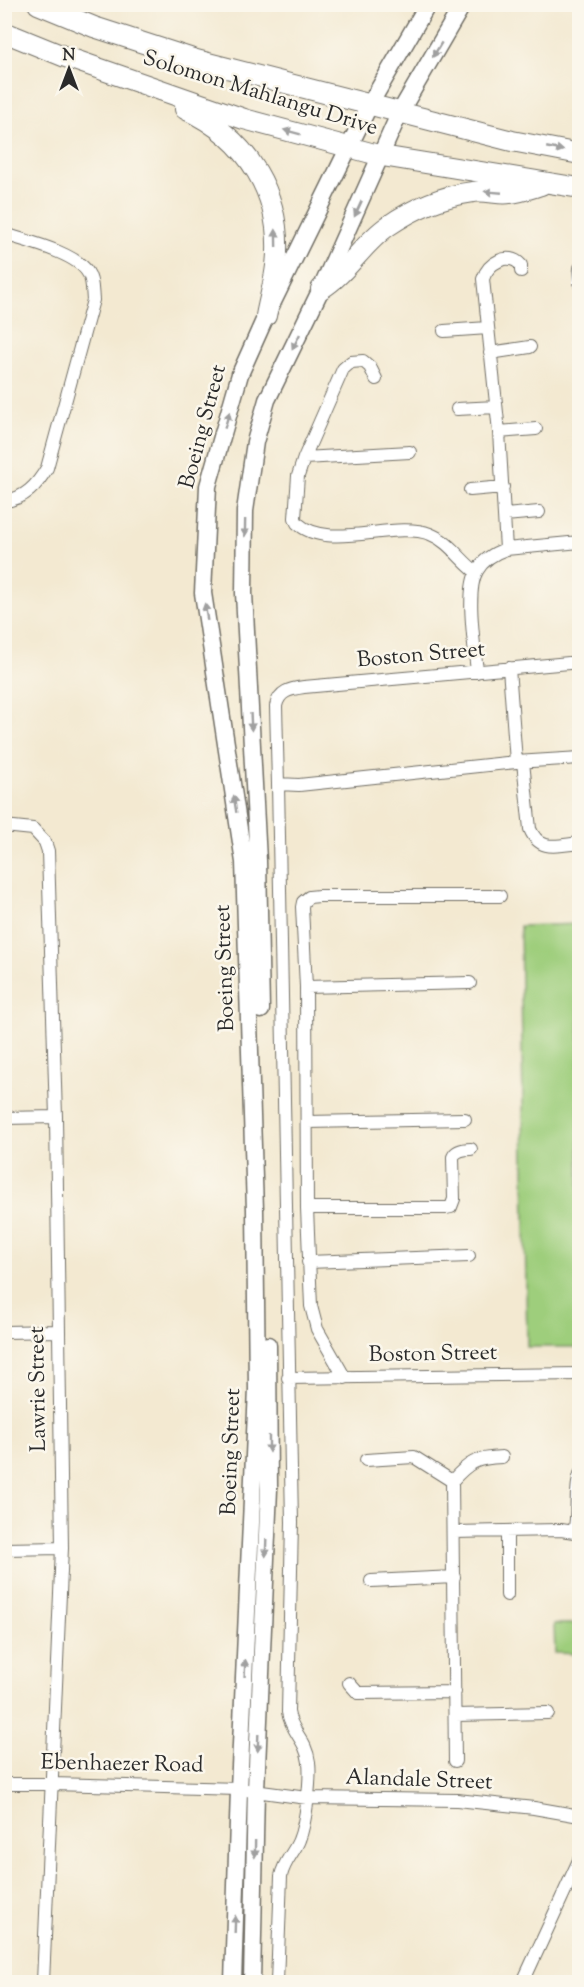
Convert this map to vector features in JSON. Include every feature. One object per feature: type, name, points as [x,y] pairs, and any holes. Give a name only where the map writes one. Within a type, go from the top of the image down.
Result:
[{"type":"main road","name":"Solomon Mahlangu Drive","points":[[39,4],[94,27],[196,60],[512,141],[579,154]]},
{"type":"main road","name":"Boeing Street","points":[[233,1983],[239,1789],[257,1389],[252,1104],[244,862],[203,593],[208,486],[240,374],[266,316],[370,104],[428,4]]},
{"type":"main road","name":"Boeing Street","points":[[252,1983],[256,1790],[269,1490],[269,1379],[258,861],[244,593],[245,511],[255,442],[267,400],[321,289],[400,112],[463,4]]},
{"type":"main road","name":"Solomon Mahlangu Drive","points":[[4,32],[63,56],[244,118],[382,156],[579,188]]},
{"type":"main road","points":[[63,56],[206,119],[231,138],[250,162],[270,198],[275,224],[276,265],[266,316]]},
{"type":"main road","points":[[321,289],[334,281],[386,228],[423,205],[473,192],[489,190],[508,194],[550,183]]},
{"type":"street","points":[[4,234],[61,254],[81,265],[89,274],[93,300],[47,468],[38,484],[11,501],[4,501]]},
{"type":"street","points":[[506,549],[499,432],[483,284],[485,273],[494,263],[510,259],[519,263],[521,271]]},
{"type":"street","points":[[579,268],[579,283]]},
{"type":"street","points":[[444,331],[488,328]]},
{"type":"street","points":[[490,353],[530,347]]},
{"type":"street","points":[[376,379],[363,362],[357,361],[346,365],[298,476],[296,518],[301,526],[311,531],[339,536],[402,530],[422,531],[445,542],[476,572]]},
{"type":"street","points":[[457,409],[496,407]]},
{"type":"street","points":[[499,432],[536,429]]},
{"type":"street","points":[[304,458],[410,452]]},
{"type":"street","points":[[470,490],[503,487]]},
{"type":"street","points":[[505,515],[539,512]]},
{"type":"street","points":[[477,672],[471,597],[476,572],[489,558],[506,549],[579,542]]},
{"type":"street","name":"Boston Street","points":[[278,784],[276,706],[283,693],[297,688],[579,662]]},
{"type":"street","points":[[509,669],[520,762],[530,829],[534,840],[550,846],[579,843]]},
{"type":"street","points":[[277,1983],[281,1876],[285,1862],[300,1839],[310,1776],[305,1744],[291,1724],[288,1712],[292,1522],[278,784],[299,785],[579,758]]},
{"type":"street","name":"Lawrie Street","points":[[4,826],[33,829],[45,842],[48,851],[56,1117],[62,1548],[43,1983]]},
{"type":"street","points":[[345,1378],[334,1362],[314,1320],[308,1262],[306,987],[303,902],[309,897],[500,896]]},
{"type":"street","points":[[306,987],[470,983]]},
{"type":"street","points":[[4,1118],[56,1117]]},
{"type":"street","points":[[307,1122],[465,1119]]},
{"type":"street","points":[[307,1208],[452,1207],[454,1199],[453,1157],[459,1151],[471,1149]]},
{"type":"street","points":[[308,1262],[469,1256]]},
{"type":"street","points":[[4,1332],[59,1331]]},
{"type":"street","name":"Boston Street","points":[[288,1378],[579,1374]]},
{"type":"street","points":[[366,1460],[414,1457],[452,1481]]},
{"type":"street","points":[[456,1761],[452,1481],[465,1466],[474,1460],[502,1457]]},
{"type":"street","points":[[454,1532],[507,1531],[577,1534],[579,1474]]},
{"type":"street","points":[[507,1531],[507,1595]]},
{"type":"street","points":[[4,1549],[62,1548]]},
{"type":"street","points":[[371,1581],[454,1577]]},
{"type":"street","points":[[349,1683],[358,1693],[455,1692]]},
{"type":"street","points":[[455,1715],[548,1713]]},
{"type":"street","name":"Ebenhaezer Road","points":[[4,1784],[256,1790]]},
{"type":"street","name":"Alandale Street","points":[[256,1790],[307,1798],[457,1800],[534,1808],[579,1816]]},
{"type":"street","points":[[523,1983],[579,1858]]},
{"type":"green space","points":[[579,924],[579,1347],[527,1347],[520,926]]},
{"type":"green space","points":[[554,1624],[579,1624],[579,1654],[555,1653]]}]
